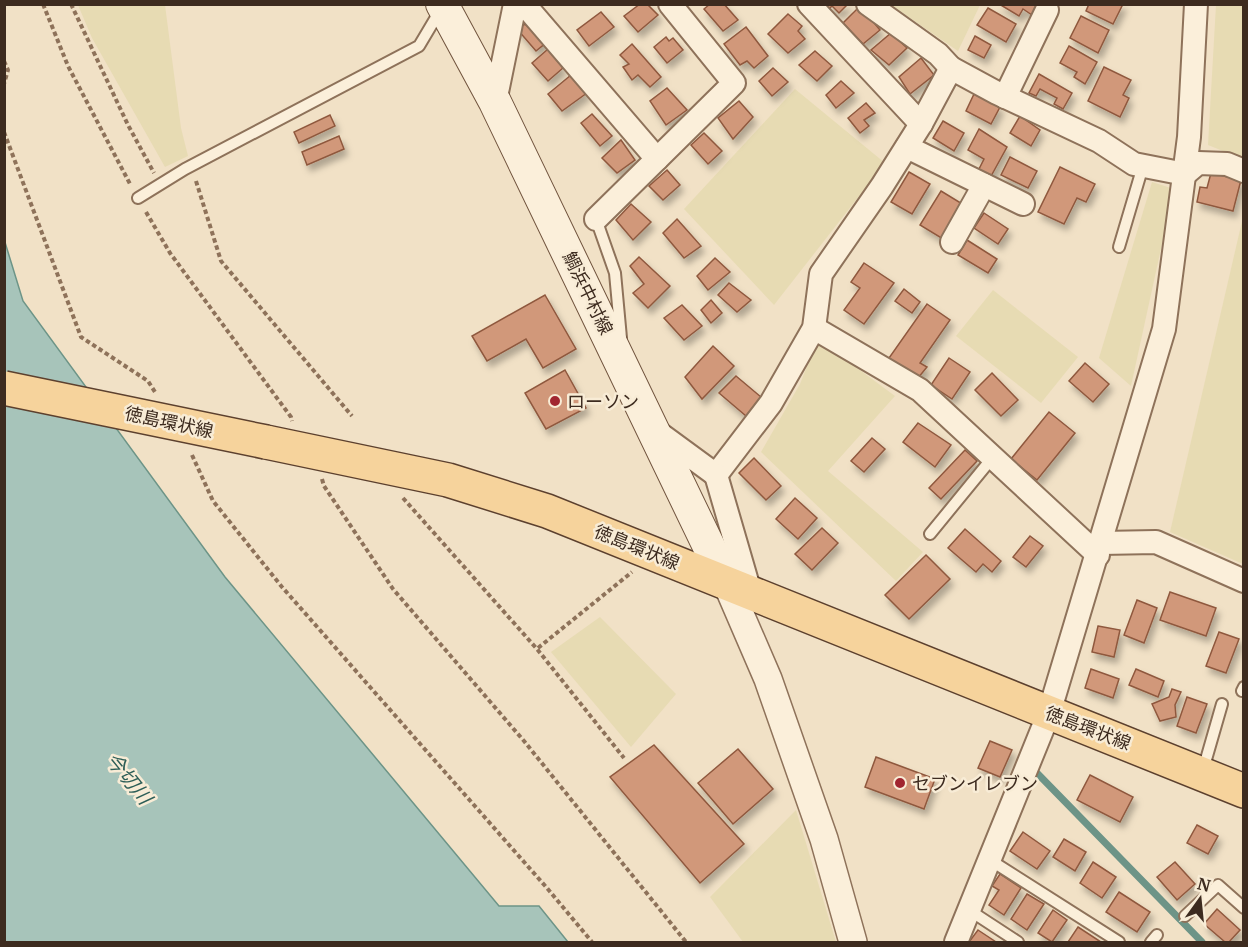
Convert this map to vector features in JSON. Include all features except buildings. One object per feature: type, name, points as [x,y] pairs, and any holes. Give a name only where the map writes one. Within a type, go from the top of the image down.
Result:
[{"type":"main road","name":"鯛浜中村線","points":[[442,5],[495,102],[654,430],[738,588]]},
{"type":"main road","name":"徳島環状線","points":[[4,388],[448,480],[547,511],[1244,791]]},
{"type":"street","points":[[495,102],[515,4]]},
{"type":"street","points":[[524,4],[657,159]]},
{"type":"street","points":[[596,219],[734,83],[670,4]]},
{"type":"street","points":[[809,4],[921,124]]},
{"type":"street","points":[[868,4],[938,54],[951,68],[1005,97],[1099,141],[1134,164],[1185,174]]},
{"type":"street","points":[[956,942],[1049,713],[1164,329],[1189,137],[1196,4]]},
{"type":"street","points":[[1005,97],[1047,10]]},
{"type":"street","points":[[716,475],[771,403],[814,328],[821,273],[907,147],[951,68]]},
{"type":"street","points":[[907,147],[1023,204]]},
{"type":"street","points":[[1185,174],[1198,163],[1227,164],[1244,171]]},
{"type":"street","points":[[952,242],[984,185]]},
{"type":"street","points":[[814,328],[920,390],[993,458],[1099,549],[1156,542],[1244,580]]},
{"type":"street","points":[[654,430],[716,475],[738,588],[824,838],[853,942]]},
{"type":"lane","points":[[138,198],[191,165],[419,46],[442,5]]},
{"type":"lane","points":[[1119,247],[1143,166]]},
{"type":"lane","points":[[596,219],[615,273],[624,368]]},
{"type":"lane","points":[[930,534],[993,458]]},
{"type":"lane","points":[[1202,773],[1222,704]]},
{"type":"lane","points":[[990,860],[1119,942]]},
{"type":"lane","points":[[1185,916],[1218,885],[1244,908]]},
{"type":"lane","points":[[969,910],[1018,942]]},
{"type":"path","points":[[43,4],[68,66],[170,253],[291,417],[324,486],[393,589],[524,741],[686,942]]},
{"type":"path","points":[[71,4],[128,125],[160,184]]},
{"type":"path","points":[[4,61],[8,70],[4,84]]},
{"type":"path","points":[[4,132],[81,337],[148,381],[159,399]]},
{"type":"path","points":[[191,165],[221,261],[352,416]]},
{"type":"path","points":[[192,453],[213,501],[282,587],[592,942]]},
{"type":"path","points":[[387,467],[394,489],[537,649],[624,758]]},
{"type":"path","points":[[537,649],[637,568]]},
{"type":"shaded area","points":[[78,5],[165,5],[181,128],[188,156],[165,167],[92,38]]},
{"type":"shaded area","points":[[891,5],[980,5],[958,51]]},
{"type":"shaded area","points":[[1216,5],[1243,5],[1243,159],[1208,145]]},
{"type":"shaded area","points":[[795,89],[885,163],[774,305],[684,209]]},
{"type":"shaded area","points":[[1152,182],[1174,189],[1131,386],[1099,358]]},
{"type":"shaded area","points":[[1243,217],[1243,564],[1170,532]]},
{"type":"shaded area","points":[[993,290],[1078,357],[1041,403],[956,336]]},
{"type":"shaded area","points":[[822,342],[895,396],[828,471],[923,552],[896,581],[761,452],[800,384],[813,351]]},
{"type":"shaded area","points":[[600,617],[676,694],[631,747],[551,652]]},
{"type":"shaded area","points":[[796,810],[836,942],[743,942],[710,897]]},
{"type":"water","name":"今切川","points":[[4,239],[23,301],[225,577],[499,906],[539,906],[568,942],[5,942]]},
{"type":"waterway","points":[[1037,773],[1202,942]]},
{"type":"place","name":"ローソン","points":[[555,401]]},
{"type":"place","name":"セブンイレブン","points":[[900,783]]}]
